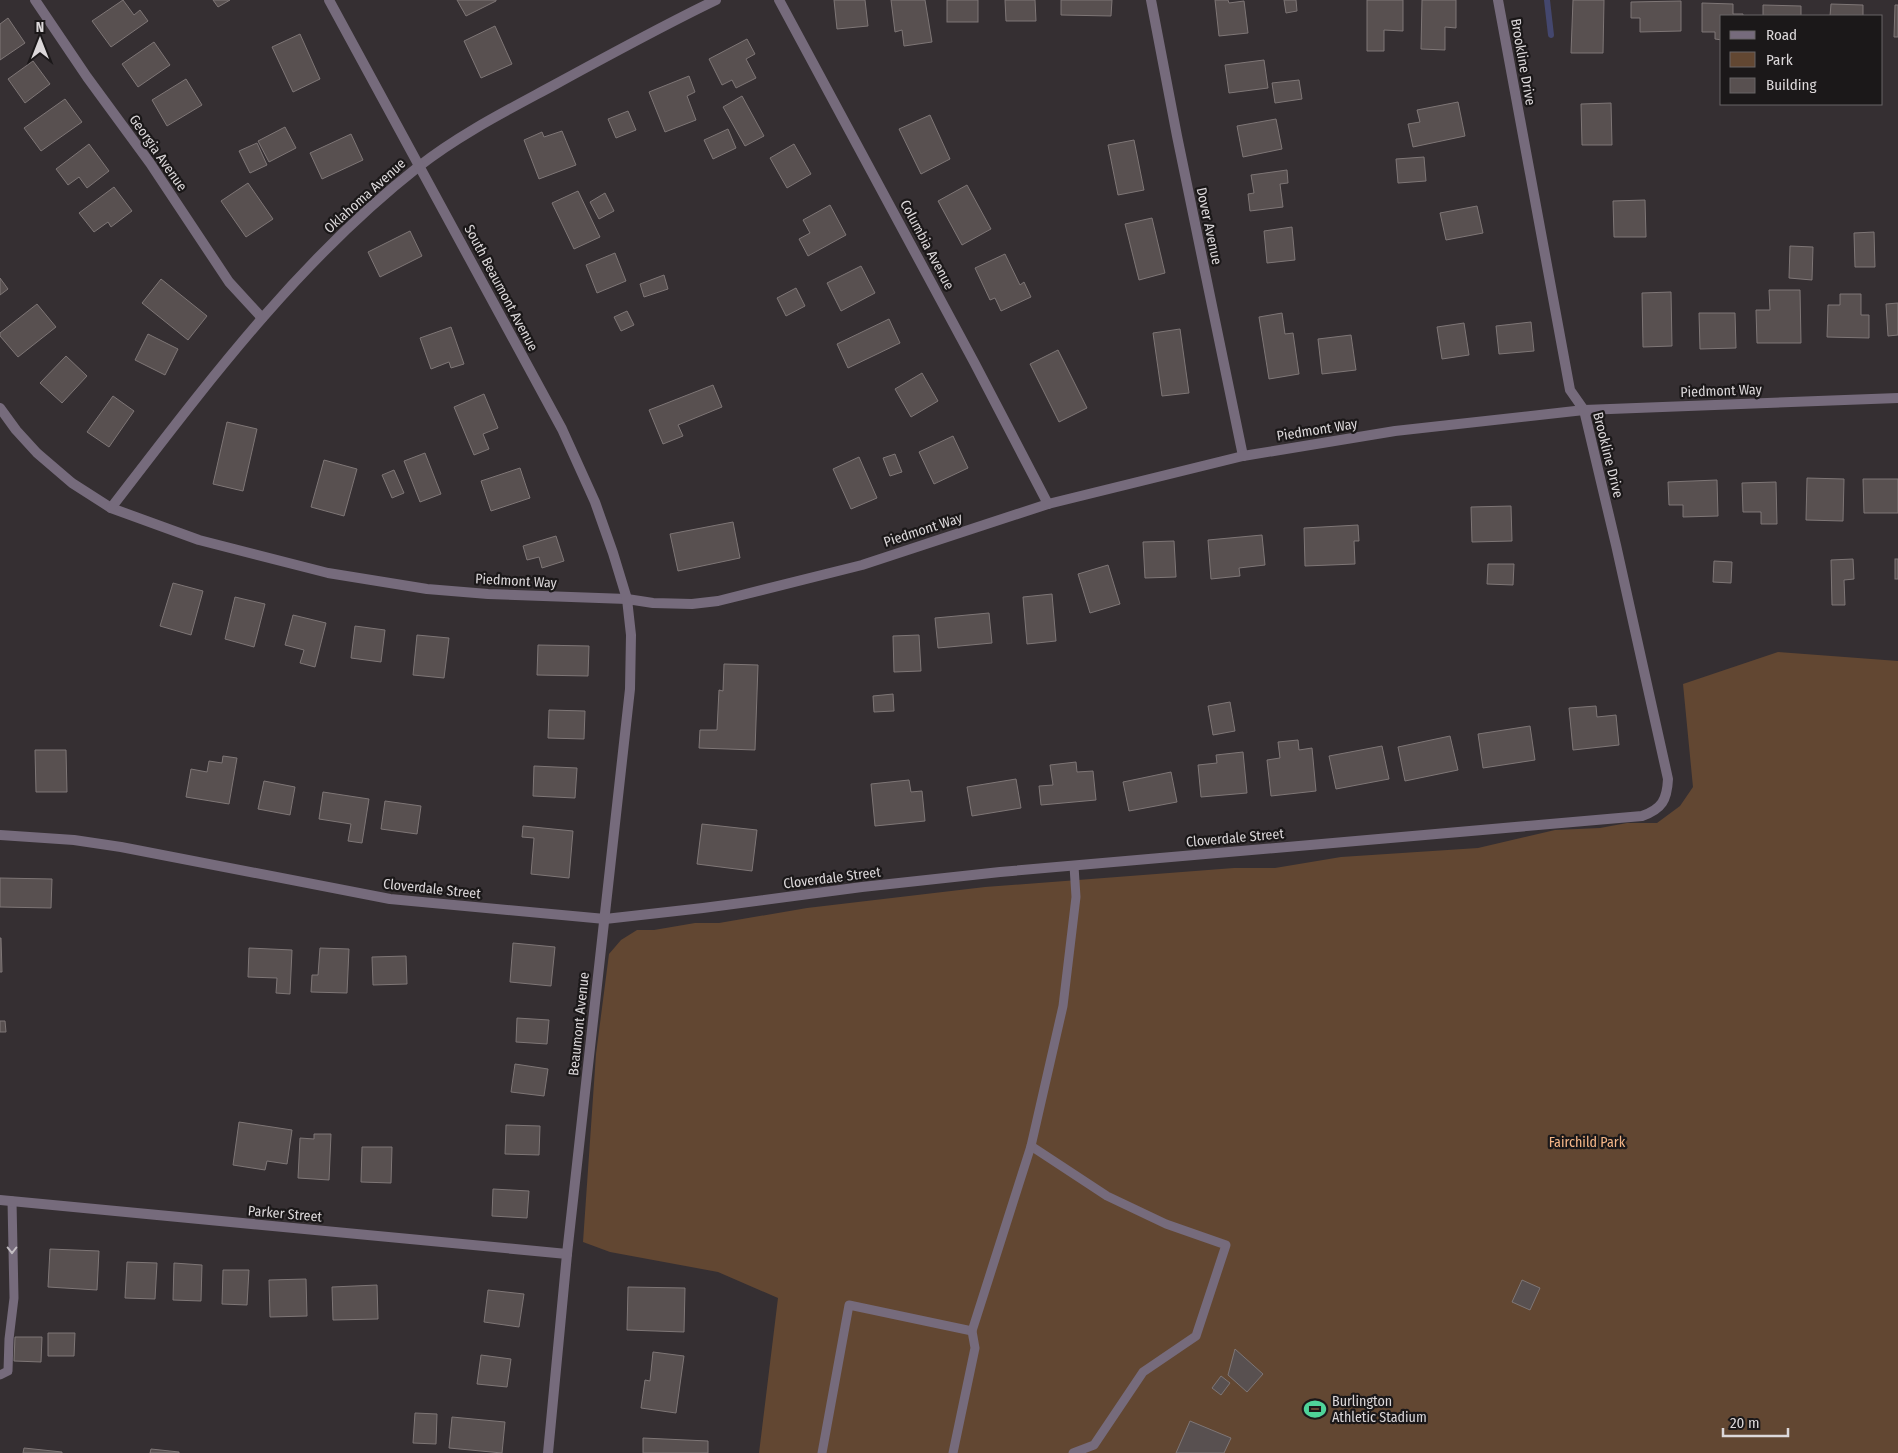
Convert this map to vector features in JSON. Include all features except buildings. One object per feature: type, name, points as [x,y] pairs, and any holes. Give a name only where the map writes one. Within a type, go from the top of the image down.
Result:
[{"type":"street","name":"Georgia Avenue","points":[[35,0],[87,77],[150,163],[229,282],[262,318]]},
{"type":"street","name":"South Beaumont Avenue","points":[[329,0],[562,429],[594,502],[613,553],[627,599]]},
{"type":"street","name":"Oklahoma Avenue","points":[[112,508],[219,367],[262,318],[344,232],[419,166],[476,127],[673,21],[716,0]]},
{"type":"street","name":"Columbia Avenue","points":[[780,0],[1048,504]]},
{"type":"street","name":"Dover Avenue","points":[[1151,0],[1243,456]]},
{"type":"street","name":"Brookline Drive","points":[[1498,0],[1570,390],[1584,410],[1616,545],[1668,779],[1665,799]]},
{"type":"street","name":"Piedmont Way","points":[[0,408],[16,430],[37,453],[72,483],[112,508],[199,540],[328,573],[427,588],[488,594],[627,599],[663,604],[692,604],[718,601],[862,565],[1048,504],[1243,456],[1396,431],[1584,410],[1898,398]]},
{"type":"street","name":"Beaumont Avenue","points":[[548,1453],[566,1254],[630,689],[631,635],[627,599]]},
{"type":"street","name":"Cloverdale Street","points":[[0,835],[74,840],[122,847],[390,899],[604,919],[872,886],[1074,866],[1642,816],[1659,807],[1665,799]]},
{"type":"street","name":"Parker Street","points":[[0,1200],[566,1254]]},
{"type":"lane","points":[[953,1453],[974,1348],[972,1331],[1031,1146],[1062,1006],[1076,897],[1074,866]]},
{"type":"lane","points":[[1031,1146],[1107,1196],[1166,1224],[1226,1245],[1196,1336],[1143,1372],[1094,1445],[1073,1453]]},
{"type":"lane","points":[[0,1375],[8,1371],[9,1339],[14,1298],[12,1202]]},
{"type":"lane","points":[[822,1453],[849,1305],[972,1331]]},
{"type":"green space","name":"Fairchild Park","points":[[1778,652],[1898,661],[1898,1453],[759,1453],[778,1298],[718,1272],[610,1252],[583,1242],[596,1054],[609,954],[621,940],[637,930],[654,930],[695,923],[719,923],[807,908],[985,887],[1234,868],[1275,868],[1341,857],[1478,848],[1555,830],[1600,828],[1627,823],[1657,823],[1680,806],[1693,787],[1683,684]]},
{"type":"waterway","points":[[1547,0],[1551,35]]},
{"type":"place","name":"Burlington Athletic Stadium","points":[[1315,1409]]}]
